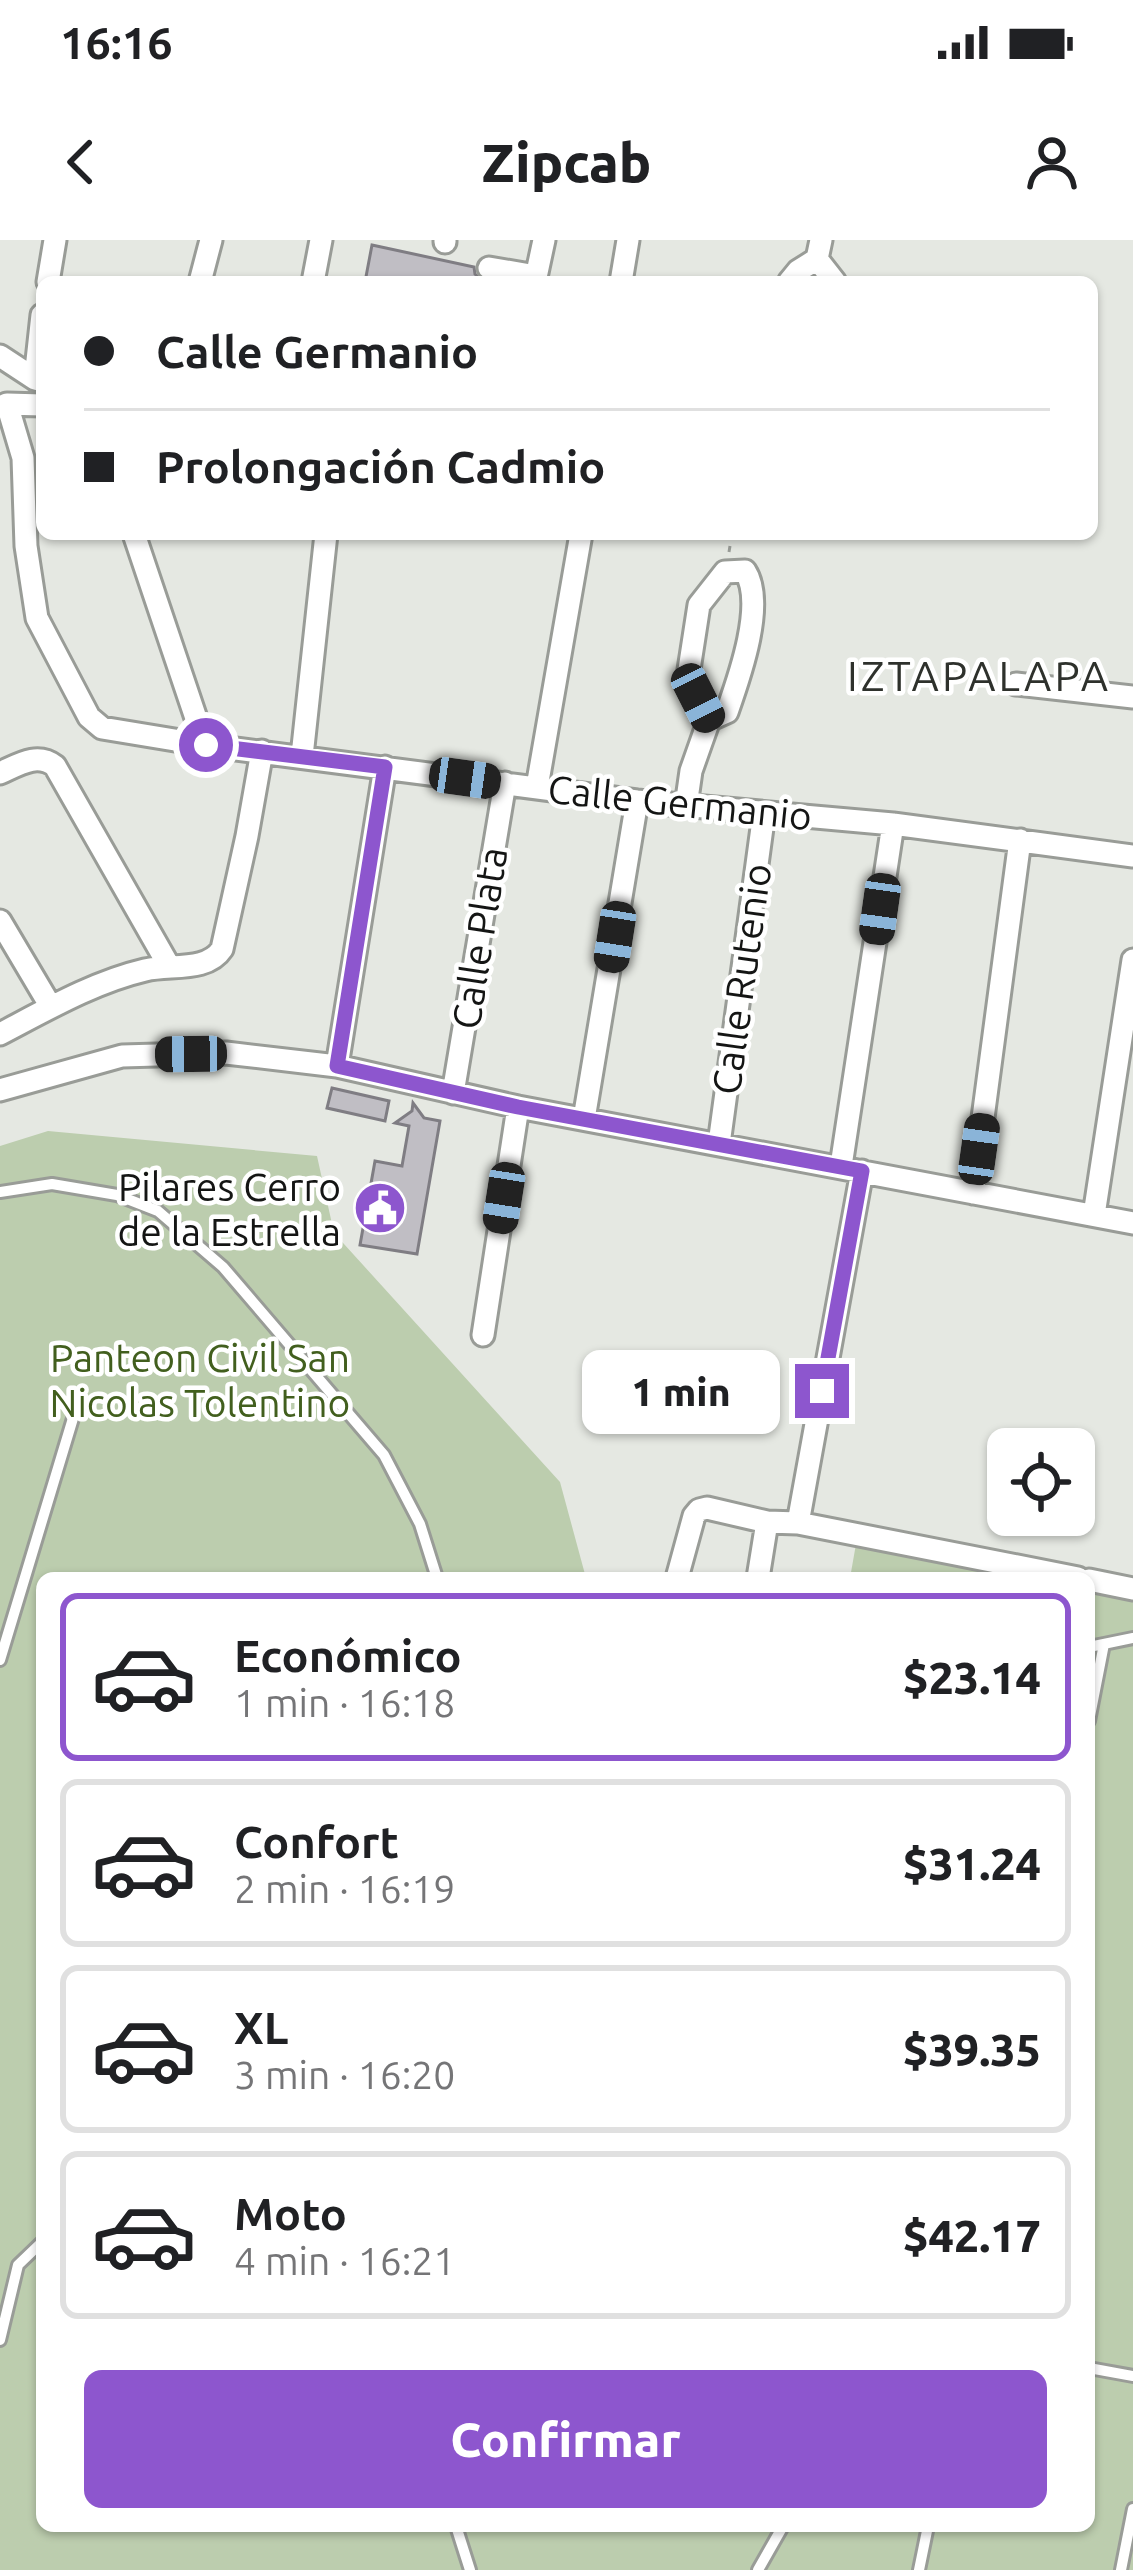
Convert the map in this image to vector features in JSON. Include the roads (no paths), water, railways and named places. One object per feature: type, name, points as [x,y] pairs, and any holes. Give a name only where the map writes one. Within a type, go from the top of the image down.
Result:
[{"type":"street","points":[[49,276],[56,240]]},
{"type":"street","points":[[202,276],[211,240]]},
{"type":"street","points":[[314,276],[321,240]]},
{"type":"street","points":[[537,276],[544,240]]},
{"type":"street","points":[[622,276],[628,240]]},
{"type":"street","points":[[794,276],[819,250]]},
{"type":"street","points":[[489,268],[523,276]]},
{"type":"street","points":[[0,357],[36,379]]},
{"type":"street","points":[[4,405],[36,405]]},
{"type":"street","name":"Calle Germanio","points":[[4,405],[23,458],[26,546],[37,618],[89,717],[102,728],[637,801],[1132,851]]},
{"type":"street","points":[[136,540],[206,745]]},
{"type":"street","points":[[302,756],[325,540]]},
{"type":"street","points":[[537,787],[579,540]]},
{"type":"street","points":[[686,806],[691,771],[710,720],[728,712],[747,652],[753,583],[746,571],[725,572],[699,604],[688,676],[710,720]]},
{"type":"street","points":[[1016,684],[1133,697]]},
{"type":"street","points":[[0,1034],[51,1007],[140,971],[215,960],[223,949],[262,751]]},
{"type":"street","points":[[0,773],[28,760],[47,759],[63,777],[169,965]]},
{"type":"street","points":[[337,1066],[385,767]]},
{"type":"street","name":"Calle Plata","points":[[453,1093],[505,783]]},
{"type":"street","points":[[584,1119],[637,801]]},
{"type":"street","name":"Calle Rutenio","points":[[719,1144],[764,813]]},
{"type":"street","points":[[798,1523],[852,1168],[893,824]]},
{"type":"street","points":[[973,1193],[1020,840]]},
{"type":"street","points":[[0,921],[51,1007]]},
{"type":"street","points":[[1094,1215],[1133,960]]},
{"type":"street","points":[[0,1090],[122,1056],[226,1053],[337,1066],[518,1107],[1133,1222]]},
{"type":"street","points":[[483,1335],[518,1107]]},
{"type":"street","points":[[679,1572],[694,1516],[707,1508],[1047,1572]]},
{"type":"street","points":[[759,1572],[766,1522]]},
{"type":"street","points":[[1095,1581],[1133,1589]]},
{"type":"lane","points":[[0,1192],[52,1184],[117,1195],[158,1211],[224,1267],[385,1454],[420,1524],[435,1572]]},
{"type":"lane","points":[[0,1660],[74,1415]]},
{"type":"lane","points":[[1095,1646],[1133,1638]]},
{"type":"lane","points":[[1095,1690],[1104,1644]]},
{"type":"lane","points":[[0,2340],[18,2265],[36,2248]]},
{"type":"lane","points":[[1095,2369],[1133,2376]]},
{"type":"lane","points":[[1120,2570],[1133,2509]]},
{"type":"lane","points":[[458,2532],[470,2570]]},
{"type":"lane","points":[[758,2570],[780,2532]]},
{"type":"lane","points":[[919,2570],[927,2532]]},
{"type":"place","name":"Pilares Cerro de la Estrella","points":[[380,1208]]},
{"type":"district","name":"IZTAPALAPA","points":[[979,675]]},
{"type":"park label","name":"Panteon Civil San Nicolas Tolentino","points":[[200,1380]]}]
